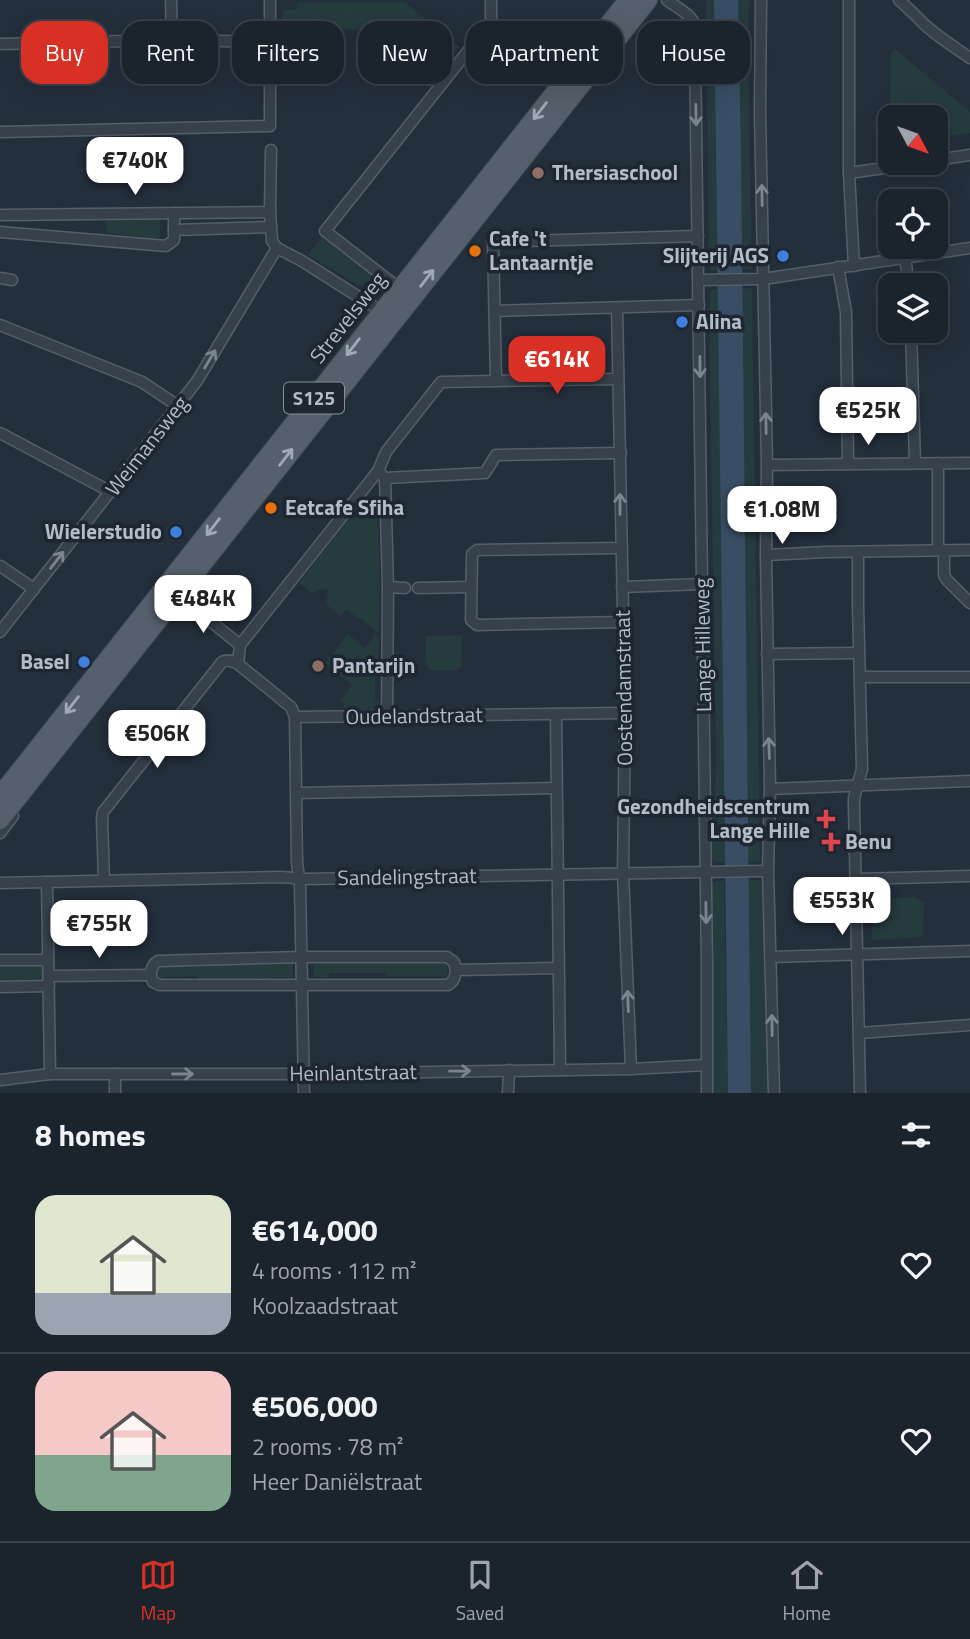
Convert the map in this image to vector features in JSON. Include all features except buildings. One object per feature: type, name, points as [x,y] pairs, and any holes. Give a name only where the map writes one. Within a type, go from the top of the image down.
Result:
[{"type":"main road","name":"Strevelsweg","points":[[0,796],[177,573],[377,309],[628,0]]},
{"type":"main road","name":"Strevelsweg","points":[[0,820],[648,0]]},
{"type":"street","points":[[171,0],[172,21]]},
{"type":"street","points":[[270,0],[270,21]]},
{"type":"street","points":[[396,286],[326,231],[491,22],[491,0]]},
{"type":"street","name":"Lange Hilleweg","points":[[667,0],[691,19],[696,29],[698,236],[705,280],[699,305],[711,872],[707,967],[707,1093]]},
{"type":"street","points":[[761,0],[758,279],[767,465],[770,789],[764,871],[771,957],[774,1093]]},
{"type":"street","points":[[849,0],[849,173],[854,266]]},
{"type":"street","points":[[899,0],[956,50],[970,58]]},
{"type":"street","points":[[0,44],[122,41]]},
{"type":"street","points":[[0,132],[270,126],[270,84]]},
{"type":"street","points":[[271,150],[272,242],[277,248],[377,309]]},
{"type":"street","points":[[948,158],[970,155]]},
{"type":"street","points":[[849,173],[878,169]]},
{"type":"street","points":[[0,215],[270,212]]},
{"type":"street","points":[[0,232],[166,246],[174,240],[174,213]]},
{"type":"street","points":[[174,230],[271,227]]},
{"type":"street","points":[[496,381],[493,242],[698,236]]},
{"type":"street","name":"Weimansweg","points":[[0,632],[197,381],[277,248]]},
{"type":"street","points":[[948,251],[970,248]]},
{"type":"street","points":[[705,280],[758,279],[899,259]]},
{"type":"street","points":[[838,267],[846,312],[848,463]]},
{"type":"street","points":[[495,311],[699,305]]},
{"type":"street","name":"Oostendamstraat","points":[[617,308],[625,713],[623,873],[631,1069]]},
{"type":"street","points":[[0,325],[142,382],[178,406]]},
{"type":"street","points":[[911,343],[915,463]]},
{"type":"street","points":[[387,717],[388,587],[381,475],[386,452],[441,382],[618,379]]},
{"type":"street","points":[[0,433],[111,492]]},
{"type":"street","points":[[238,664],[240,645],[381,475],[485,474],[496,455],[621,453]]},
{"type":"street","points":[[938,463],[944,575],[970,603]]},
{"type":"street","points":[[767,465],[970,463]]},
{"type":"street","points":[[622,548],[477,550],[472,554],[470,587],[471,620],[477,625],[623,622]]},
{"type":"street","points":[[766,555],[970,550]]},
{"type":"street","points":[[858,552],[862,769],[854,806],[860,1093]]},
{"type":"street","points":[[0,566],[34,589]]},
{"type":"street","points":[[622,587],[703,584]]},
{"type":"street","points":[[388,587],[405,588]]},
{"type":"street","points":[[418,588],[470,587]]},
{"type":"street","points":[[178,594],[240,645]]},
{"type":"street","points":[[767,654],[859,653]]},
{"type":"street","points":[[104,880],[103,812],[226,660],[238,664],[291,708],[295,717],[304,1093]]},
{"type":"street","points":[[860,677],[970,677]]},
{"type":"street","name":"Oudelandstraat","points":[[295,717],[625,713]]},
{"type":"street","points":[[556,714],[560,1070]]},
{"type":"street","name":"Strevelsweg","points":[[0,833],[25,800],[32,780]]},
{"type":"street","points":[[770,789],[970,782]]},
{"type":"street","points":[[297,793],[556,788]]},
{"type":"street","name":"Sandelingstraat","points":[[0,883],[764,871]]},
{"type":"street","points":[[856,879],[970,876]]},
{"type":"street","points":[[47,882],[50,1074]]},
{"type":"street","points":[[771,957],[970,951]]},
{"type":"street","points":[[302,957],[447,957],[454,962],[456,970],[453,982],[448,985],[159,985],[153,982],[150,975],[153,965],[158,961],[302,957]]},
{"type":"street","points":[[0,960],[48,960]]},
{"type":"street","points":[[456,970],[558,968]]},
{"type":"street","points":[[0,987],[150,975]]},
{"type":"street","points":[[859,1032],[970,1025],[970,1031]]},
{"type":"street","name":"Heinlantstraat","points":[[0,1080],[50,1074],[304,1074],[631,1069],[706,1065]]},
{"type":"street","points":[[508,1093],[509,1070]]},
{"type":"street","points":[[115,1074],[116,1093]]},
{"type":"green space","points":[[706,0],[714,0],[714,21],[706,21]]},
{"type":"green space","points":[[738,0],[749,0],[748,21],[738,21]]},
{"type":"green space","points":[[405,2],[428,21],[358,21],[358,29],[344,29],[344,21],[281,21],[282,10],[297,10],[297,3]]},
{"type":"green space","points":[[452,41],[459,47],[452,56]]},
{"type":"green space","points":[[895,49],[970,112],[970,133],[948,136],[948,105],[890,105],[891,53]]},
{"type":"green space","points":[[707,84],[715,84],[717,270],[710,271]]},
{"type":"green space","points":[[739,84],[749,84],[752,269],[742,269]]},
{"type":"green space","points":[[107,216],[160,216],[160,239],[107,233]]},
{"type":"green space","points":[[322,238],[382,282],[372,294],[368,291],[371,284],[366,281],[361,287],[308,255]]},
{"type":"green space","points":[[752,288],[760,861],[749,862],[742,289]]},
{"type":"green space","points":[[718,289],[725,862],[717,862],[709,857],[708,826],[711,822],[715,791],[716,756],[709,322],[710,293],[711,290]]},
{"type":"green space","points":[[375,504],[380,586],[379,634],[346,609],[340,616],[326,604],[326,588],[312,593],[299,583],[358,506],[360,508]]},
{"type":"green space","points":[[348,634],[365,648],[376,634],[379,639],[378,668],[375,669],[375,701],[378,701],[378,708],[346,708],[340,701],[352,685],[325,663]]},
{"type":"green space","points":[[462,635],[461,667],[456,670],[428,668],[426,636]]},
{"type":"green space","points":[[749,880],[760,880],[766,887],[769,1093],[751,1093]]},
{"type":"green space","points":[[716,881],[724,881],[728,1093],[711,1093],[709,886]]},
{"type":"green space","points":[[915,897],[924,903],[923,937],[872,940],[872,899]]},
{"type":"green space","points":[[438,959],[447,959],[447,976],[329,973],[329,977],[314,977],[314,960],[411,960],[411,963],[438,963]]},
{"type":"green space","points":[[293,960],[293,977],[198,980],[197,976],[164,977],[163,980],[157,981],[157,964],[206,963],[207,966],[272,964],[272,961]]},
{"type":"green space","points":[[0,963],[42,963],[42,982],[0,982]]},
{"type":"water","points":[[714,0],[738,0],[738,21],[714,21]]},
{"type":"water","points":[[715,84],[740,84],[741,155],[751,1093],[728,1093]]},
{"type":"place","name":"Thersiaschool","points":[[538,173]]},
{"type":"place","name":"Cafe 't Lantaarntje","points":[[475,251]]},
{"type":"place","name":"Slijterij AGS","points":[[783,256]]},
{"type":"place","name":"Alina","points":[[682,322]]},
{"type":"place","name":"Eetcafe Sfiha","points":[[271,508]]},
{"type":"place","name":"Wielerstudio","points":[[176,532]]},
{"type":"place","name":"Basel","points":[[84,662]]},
{"type":"place","name":"Pantarijn","points":[[318,666]]},
{"type":"place","name":"Gezondheidscentrum Lange Hille","points":[[826,819]]},
{"type":"place","name":"Benu","points":[[831,842]]}]
